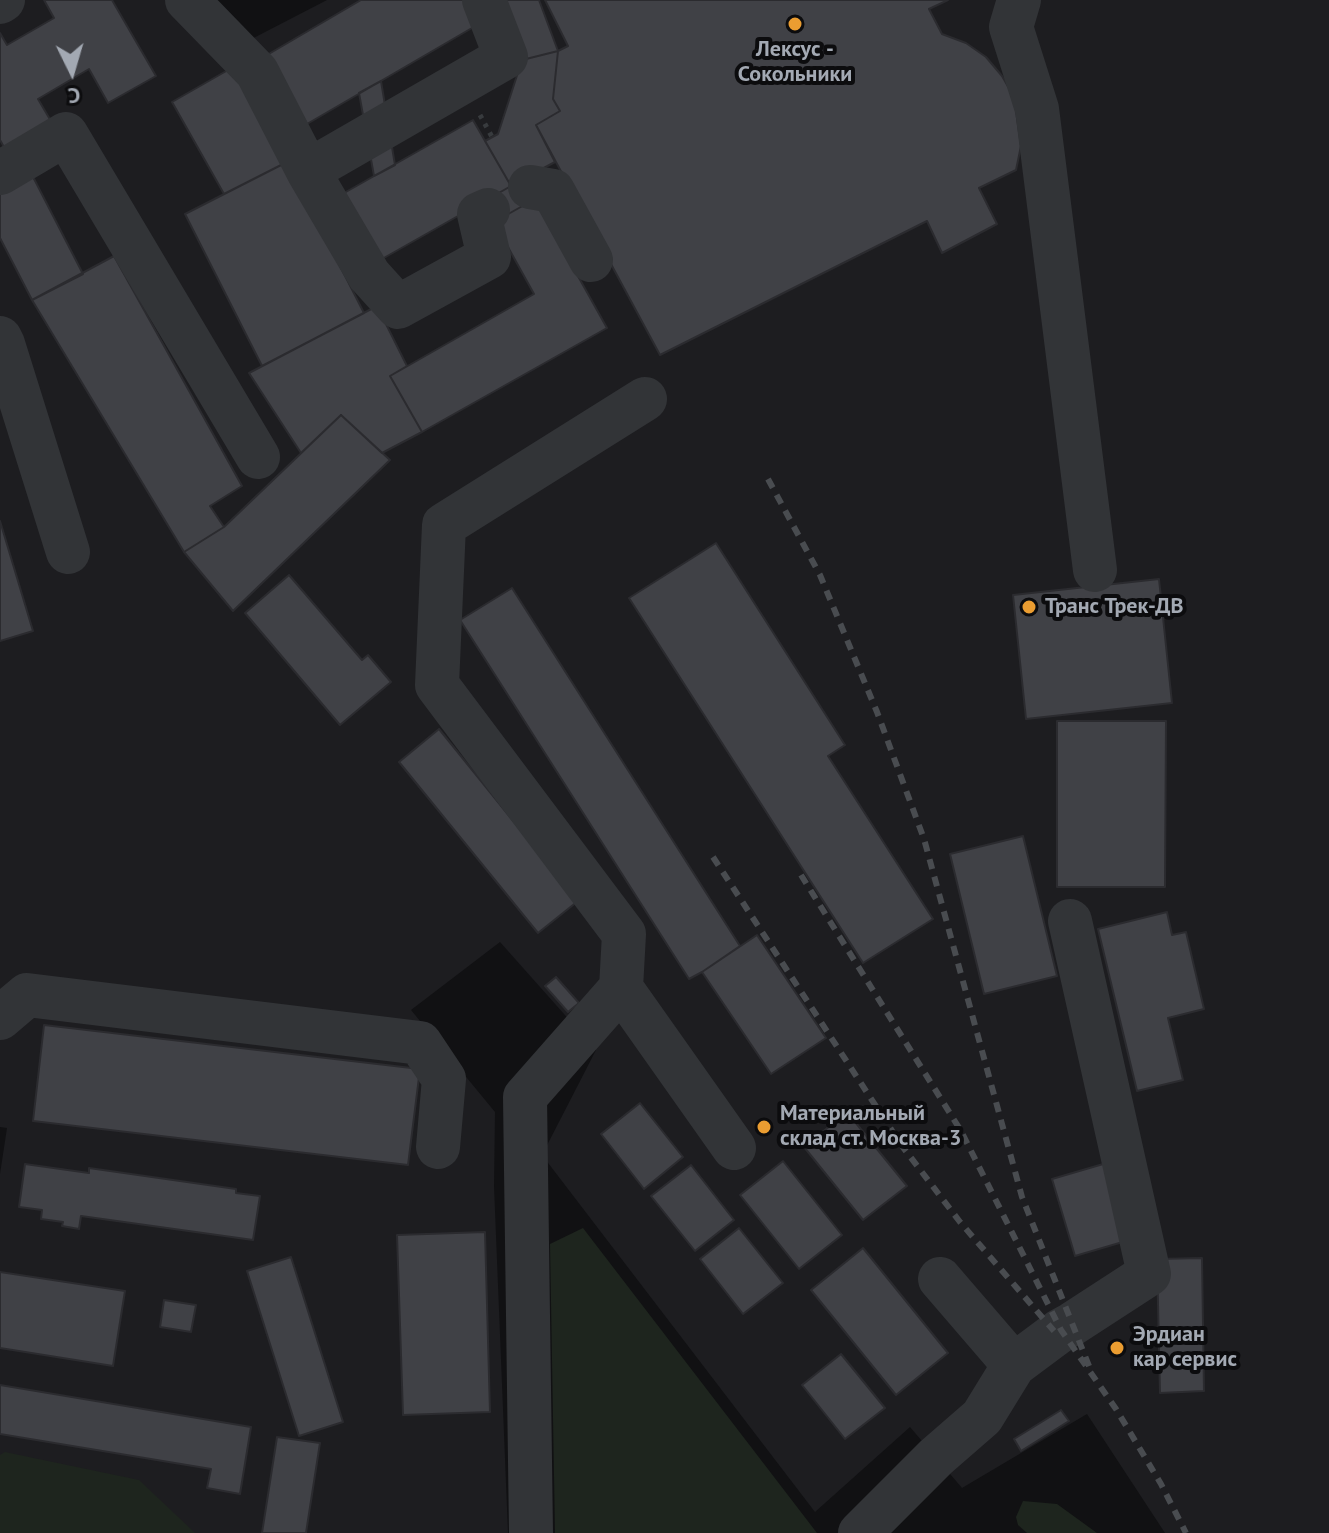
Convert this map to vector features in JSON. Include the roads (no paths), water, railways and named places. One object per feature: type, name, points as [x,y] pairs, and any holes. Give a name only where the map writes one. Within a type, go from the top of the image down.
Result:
[{"type":"lane","points":[[187,0],[257,72],[308,171],[369,275],[398,307],[489,257],[479,214],[488,210]]},
{"type":"lane","points":[[308,171],[506,57],[484,0]]},
{"type":"lane","points":[[1019,0],[1011,27],[1037,109],[1095,570]]},
{"type":"lane","points":[[0,173],[66,134],[258,457]]},
{"type":"lane","points":[[530,187],[553,191],[591,260]]},
{"type":"lane","points":[[0,338],[68,552]]},
{"type":"lane","points":[[531,1533],[525,1097],[621,988],[624,934],[437,685],[444,525],[645,399]]},
{"type":"lane","points":[[860,1533],[936,1457],[982,1417],[1014,1365],[1061,1330],[1149,1274],[1070,921]]},
{"type":"lane","points":[[621,988],[734,1148]]},
{"type":"lane","points":[[0,1018],[27,995],[420,1043],[444,1079],[438,1147]]},
{"type":"lane","points":[[940,1279],[1014,1365]]},
{"type":"railway","points":[[768,479],[820,575],[877,712],[924,839],[1022,1197],[1091,1371]]},
{"type":"railway","points":[[713,857],[902,1146],[960,1222],[1054,1331]]},
{"type":"railway","points":[[801,875],[961,1131],[1061,1330],[1116,1409],[1186,1533]]},
{"type":"place","name":"Лексус - Сокольники","points":[[795,24]]},
{"type":"place","name":"Транс Трек-ДВ","points":[[1029,607]]},
{"type":"place","name":"Материальный склад ст. Москва-3","points":[[764,1127]]},
{"type":"place","name":"Эрдиан кар сервис","points":[[1117,1348]]}]
